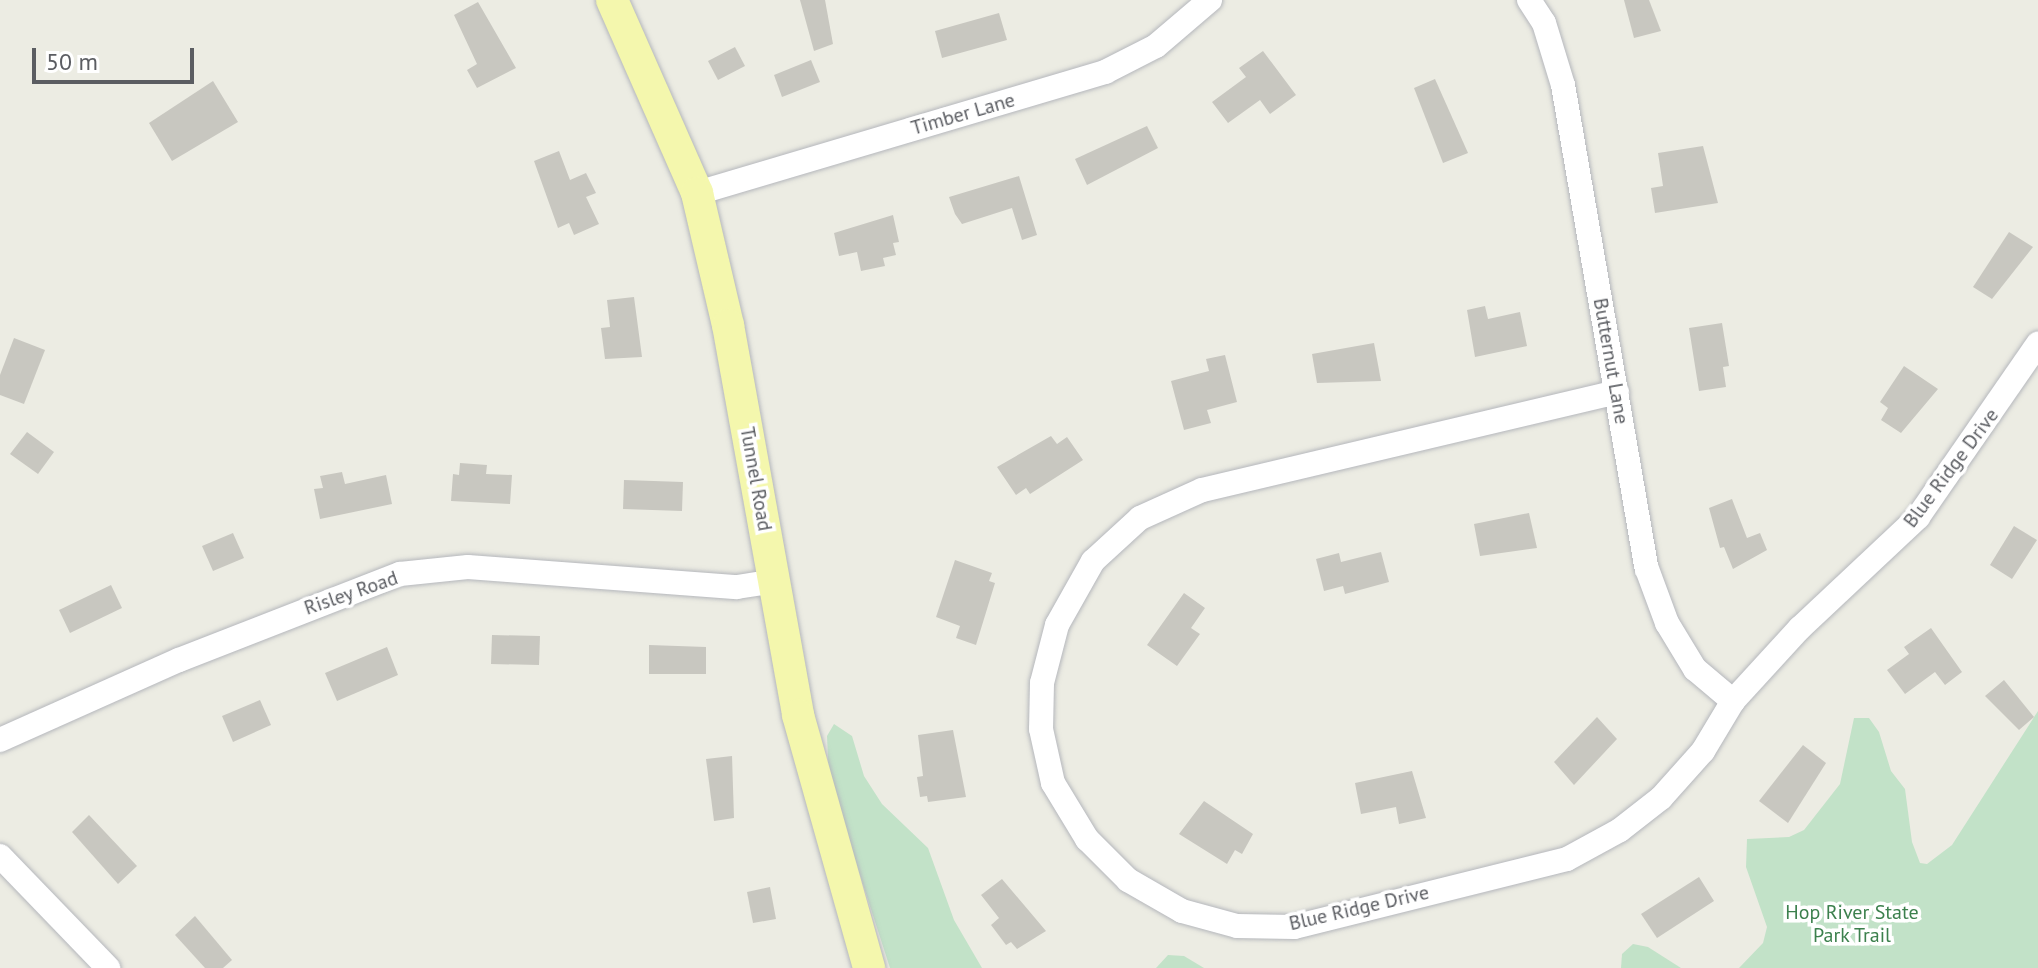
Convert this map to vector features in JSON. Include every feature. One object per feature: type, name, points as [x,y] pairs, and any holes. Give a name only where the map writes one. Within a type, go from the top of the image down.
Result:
[{"type":"main road","name":"Tunnel Road","points":[[612,0],[697,193],[728,325],[798,715],[869,968]]},
{"type":"street","name":"Timber Lane","points":[[697,193],[1105,72],[1156,46],[1210,0]]},
{"type":"street","name":"Butternut Lane","points":[[1529,0],[1544,23],[1563,85],[1647,569],[1667,623],[1695,669],[1733,701]]},
{"type":"street","name":"Blue Ridge Drive","points":[[1617,392],[1202,490],[1140,518],[1093,561],[1057,625],[1042,683],[1041,729],[1053,783],[1087,839],[1128,880],[1195,915],[1237,926],[1294,927],[1567,859],[1620,830],[1661,798],[1703,751],[1733,701],[1800,628],[1918,517],[2038,344]]},
{"type":"street","name":"Risley Road","points":[[0,740],[179,660],[400,574],[468,567],[737,587],[775,581]]},
{"type":"street","points":[[0,856],[108,968]]},
{"type":"green space","name":"Hop River State Park Trail","points":[[2038,711],[2038,968],[1739,968],[1763,943],[1767,927],[1746,867],[1747,839],[1789,837],[1804,830],[1840,784],[1854,718],[1869,718],[1879,732],[1891,771],[1905,789],[1912,842],[1920,863],[1927,864],[1952,845]]},
{"type":"green space","points":[[834,724],[852,736],[864,776],[882,804],[928,848],[954,920],[982,968],[890,968],[829,779],[827,736]]},
{"type":"green space","points":[[1633,944],[1648,947],[1681,968],[1621,968],[1622,954]]},
{"type":"green space","points":[[1168,955],[1184,956],[1204,968],[1156,968]]},
{"type":"building","points":[[800,0],[825,0],[833,44],[814,51]]},
{"type":"building","points":[[1624,0],[1649,0],[1661,31],[1634,38]]},
{"type":"building","points":[[478,2],[516,68],[477,88],[467,70],[477,64],[454,15]]},
{"type":"building","points":[[999,13],[1007,40],[942,58],[935,31]]},
{"type":"building","points":[[735,47],[745,66],[718,80],[708,61]]},
{"type":"building","points":[[1263,51],[1296,95],[1270,114],[1260,100],[1228,123],[1212,102],[1246,77],[1239,68]]},
{"type":"building","points":[[811,60],[820,82],[782,97],[774,75]]},
{"type":"building","points":[[1435,79],[1468,153],[1443,163],[1414,88]]},
{"type":"building","points":[[213,81],[238,122],[172,161],[149,123]]},
{"type":"building","points":[[1147,126],[1158,148],[1087,185],[1075,159]]},
{"type":"building","points":[[1703,146],[1718,203],[1655,213],[1651,188],[1663,186],[1658,153]]},
{"type":"building","points":[[559,151],[570,180],[586,173],[596,193],[586,197],[599,224],[574,235],[569,223],[558,228],[534,161]]},
{"type":"building","points":[[1019,176],[1037,235],[1022,240],[1012,208],[962,224],[949,197]]},
{"type":"building","points":[[893,215],[899,242],[893,243],[896,255],[883,258],[885,266],[861,271],[857,252],[839,256],[834,233]]},
{"type":"building","points":[[2009,232],[2033,247],[1992,299],[1973,287]]},
{"type":"building","points":[[634,297],[642,357],[605,359],[601,328],[610,327],[607,300]]},
{"type":"building","points":[[1485,306],[1488,319],[1520,312],[1527,346],[1475,357],[1467,310]]},
{"type":"building","points":[[1722,323],[1729,366],[1723,367],[1726,387],[1699,391],[1689,328]]},
{"type":"building","points":[[14,338],[45,350],[24,404],[0,395],[0,375]]},
{"type":"building","points":[[1374,343],[1381,381],[1317,383],[1312,354]]},
{"type":"building","points":[[1225,355],[1237,402],[1207,410],[1211,423],[1184,430],[1171,381],[1209,371],[1206,359]]},
{"type":"building","points":[[1904,366],[1938,389],[1901,433],[1881,420],[1888,408],[1880,402]]},
{"type":"building","points":[[27,432],[54,452],[38,474],[10,454]]},
{"type":"building","points":[[1051,436],[1057,444],[1067,437],[1083,460],[1030,494],[1026,488],[1016,495],[997,467]]},
{"type":"building","points":[[460,463],[487,465],[486,474],[512,475],[510,504],[451,501],[453,474],[459,475]]},
{"type":"building","points":[[342,472],[345,484],[386,475],[392,504],[320,519],[314,489],[323,488],[320,476]]},
{"type":"building","points":[[624,480],[683,482],[682,511],[623,509]]},
{"type":"building","points":[[1732,499],[1747,538],[1760,533],[1767,550],[1733,569],[1724,547],[1720,548],[1709,508]]},
{"type":"building","points":[[1529,513],[1537,548],[1480,556],[1474,524]]},
{"type":"building","points":[[2014,526],[2037,540],[2012,579],[1990,565]]},
{"type":"building","points":[[233,533],[244,558],[213,571],[202,546]]},
{"type":"building","points":[[1381,552],[1389,582],[1345,594],[1343,586],[1324,591],[1316,559],[1339,553],[1341,562]]},
{"type":"building","points":[[955,560],[992,573],[989,581],[995,583],[976,645],[956,638],[960,626],[936,617]]},
{"type":"building","points":[[111,585],[122,608],[70,633],[59,610]]},
{"type":"building","points":[[1184,593],[1205,608],[1191,628],[1200,634],[1177,666],[1147,645]]},
{"type":"building","points":[[1931,628],[1962,672],[1945,685],[1935,672],[1905,694],[1887,670],[1909,654],[1904,647]]},
{"type":"building","points":[[492,635],[540,636],[539,665],[491,664]]},
{"type":"building","points":[[649,645],[706,647],[706,674],[649,674]]},
{"type":"building","points":[[387,647],[398,675],[337,701],[325,673]]},
{"type":"building","points":[[2004,680],[2034,717],[2019,730],[1985,696]]},
{"type":"building","points":[[260,700],[271,725],[233,742],[222,716]]},
{"type":"building","points":[[1597,717],[1617,739],[1574,785],[1554,762]]},
{"type":"building","points":[[953,730],[966,797],[928,802],[927,796],[920,797],[917,777],[923,776],[918,735]]},
{"type":"building","points":[[1803,745],[1826,763],[1788,823],[1759,801]]},
{"type":"building","points":[[732,756],[734,818],[714,821],[706,759]]},
{"type":"building","points":[[1412,771],[1426,818],[1399,824],[1396,807],[1361,814],[1355,783]]},
{"type":"building","points":[[1204,801],[1253,834],[1242,854],[1235,850],[1227,864],[1179,834]]},
{"type":"building","points":[[89,815],[137,866],[118,884],[72,832]]},
{"type":"building","points":[[1699,877],[1714,901],[1657,938],[1641,914]]},
{"type":"building","points":[[1002,879],[1046,931],[1017,949],[1011,942],[1006,945],[991,925],[999,918],[981,895]]},
{"type":"building","points":[[770,887],[776,919],[753,923],[747,892]]},
{"type":"building","points":[[195,916],[232,960],[223,968],[205,968],[175,935]]}]
